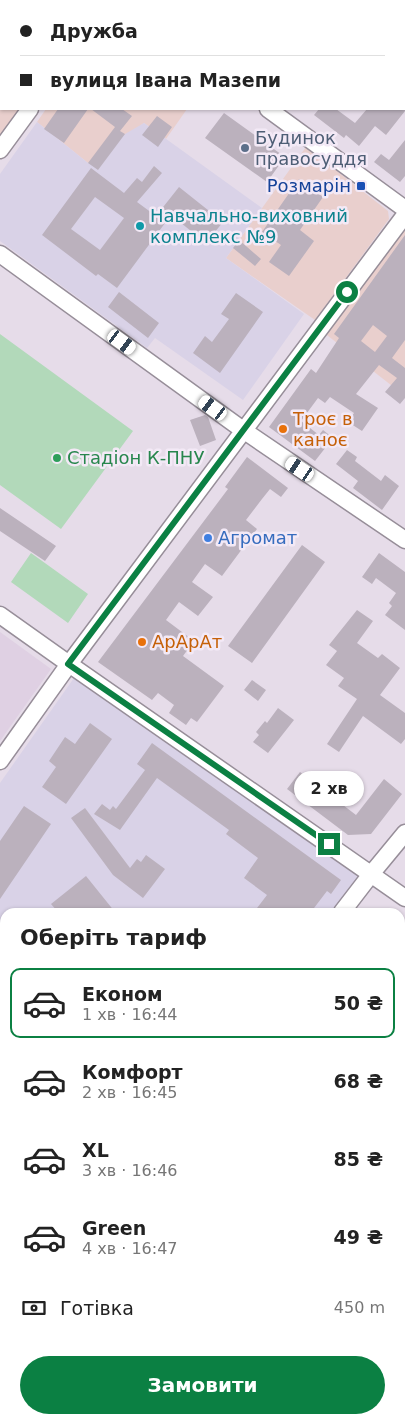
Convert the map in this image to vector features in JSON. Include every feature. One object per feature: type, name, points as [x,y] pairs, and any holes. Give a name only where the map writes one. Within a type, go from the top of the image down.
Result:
[{"type":"street","points":[[0,150],[29,110]]},
{"type":"street","points":[[269,110],[405,209]]},
{"type":"street","points":[[0,761],[68,664],[405,215]]},
{"type":"street","points":[[0,254],[243,430],[405,540]]},
{"type":"street","points":[[0,614],[68,664],[372,873],[405,898]]},
{"type":"street","points":[[345,908],[405,833]]},
{"type":"shaded area","points":[[0,110],[19,110],[0,136]]},
{"type":"shaded area","points":[[45,110],[186,110],[166,139],[144,123],[88,163],[37,122]]},
{"type":"shaded area","points":[[37,122],[88,163],[125,134],[144,123],[262,208],[226,258],[304,314],[243,400],[155,338],[147,348],[0,241],[0,174]]},
{"type":"shaded area","points":[[306,147],[388,211],[389,219],[315,320],[226,258]]},
{"type":"shaded area","points":[[405,223],[405,396],[323,332]]},
{"type":"shaded area","points":[[0,632],[51,669],[0,741]]},
{"type":"shaded area","points":[[74,678],[361,875],[335,908],[0,908],[0,783]]},
{"type":"green space","name":"Стадіон К-ПНУ","points":[[0,334],[133,431],[61,529],[0,485]]},
{"type":"green space","points":[[31,553],[88,594],[68,623],[11,582]]},
{"type":"building","points":[[57,110],[87,110],[64,143],[44,129]]},
{"type":"building","points":[[92,110],[123,110],[132,116],[120,131],[125,134],[98,170],[88,163],[115,127]]},
{"type":"building","points":[[318,110],[337,110],[355,123],[366,110],[405,110],[386,135],[375,126],[359,146],[346,135],[344,138],[314,115]]},
{"type":"building","name":"Будинок правосуддя","points":[[224,113],[285,157],[267,182],[205,138]]},
{"type":"building","points":[[157,116],[172,127],[158,147],[142,135]]},
{"type":"building","points":[[405,140],[405,176],[400,182],[374,162],[381,154],[389,160]]},
{"type":"building","name":"Навчально-виховний комплекс №9","points":[[154,166],[162,173],[137,202],[156,216],[179,187],[223,222],[206,243],[171,215],[117,288],[98,274],[96,276],[42,235],[91,168],[124,193],[137,178],[142,182]],"holes":[[[95,197],[124,218],[100,250],[71,229]]]},
{"type":"building","points":[[299,179],[323,197],[300,230],[314,241],[289,276],[269,262],[281,245],[262,232]]},
{"type":"building","points":[[405,235],[405,340],[392,358],[405,368],[405,398],[400,404],[385,392],[397,378],[379,365],[356,394],[378,408],[362,431],[348,422],[354,413],[330,397],[325,403],[318,398],[301,421],[319,435],[323,430],[333,438],[315,461],[269,427],[311,369],[316,373],[339,338],[334,334]],"holes":[[[373,325],[387,336],[375,352],[361,341]]]},
{"type":"building","points":[[239,240],[261,259],[255,266],[233,248]]},
{"type":"building","points":[[119,292],[159,323],[148,338],[108,307]]},
{"type":"building","points":[[236,293],[263,312],[220,373],[193,353],[205,336],[212,342],[229,319],[221,314]]},
{"type":"building","points":[[205,415],[208,417],[216,440],[200,446],[190,420]]},
{"type":"building","points":[[347,450],[357,457],[355,461],[381,481],[385,475],[399,486],[382,510],[353,488],[358,481],[336,464]]},
{"type":"building","points":[[247,457],[288,488],[281,497],[270,489],[246,520],[257,529],[222,576],[205,564],[192,582],[213,597],[198,616],[179,602],[166,620],[194,641],[183,656],[224,686],[197,722],[191,718],[186,725],[169,713],[174,705],[158,693],[152,700],[98,662],[228,489],[225,487]]},
{"type":"building","points":[[0,508],[56,546],[45,561],[0,531]]},
{"type":"building","points":[[302,545],[325,562],[252,663],[228,646]]},
{"type":"building","points":[[379,553],[405,572],[405,630],[385,615],[392,606],[389,603],[396,593],[376,578],[372,584],[362,577]]},
{"type":"building","points":[[357,610],[373,621],[357,643],[378,658],[382,654],[400,668],[380,695],[405,713],[405,739],[401,744],[363,716],[339,752],[327,744],[357,699],[338,686],[344,678],[326,665],[337,651],[329,645]]},
{"type":"building","points":[[252,680],[266,690],[258,701],[244,690]]},
{"type":"building","points":[[278,708],[294,720],[268,753],[253,742],[259,735],[256,732],[265,721],[267,723]]},
{"type":"building","points":[[90,723],[112,739],[66,804],[42,787],[56,767],[49,761],[65,737],[75,744]]},
{"type":"building","points":[[152,743],[341,880],[331,894],[327,891],[314,908],[257,908],[267,895],[244,878],[258,858],[226,834],[229,830],[157,778],[120,830],[94,814],[102,804],[110,810],[113,806],[116,809],[145,770],[137,764]]},
{"type":"building","points":[[300,772],[356,815],[384,779],[402,794],[371,834],[348,835],[287,789]]},
{"type":"building","points":[[24,806],[51,824],[0,899],[0,841]]},
{"type":"building","points":[[85,808],[130,868],[137,859],[141,862],[146,855],[165,869],[143,898],[113,875],[71,818]]},
{"type":"building","points":[[86,876],[112,908],[54,908],[51,904]]},
{"type":"place","name":"Будинок правосуддя","points":[[245,148]]},
{"type":"place","name":"Розмарін","points":[[361,186]]},
{"type":"place","name":"Навчально-виховний комплекс №9","points":[[140,226]]},
{"type":"place","name":"Троє в каноє","points":[[283,429]]},
{"type":"place","name":"Стадіон К-ПНУ","points":[[57,458]]},
{"type":"place","name":"Агромат","points":[[208,538]]},
{"type":"place","name":"АрАрАт","points":[[142,642]]},
{"type":"route","points":[[329,844],[68,664],[347,292]]}]
